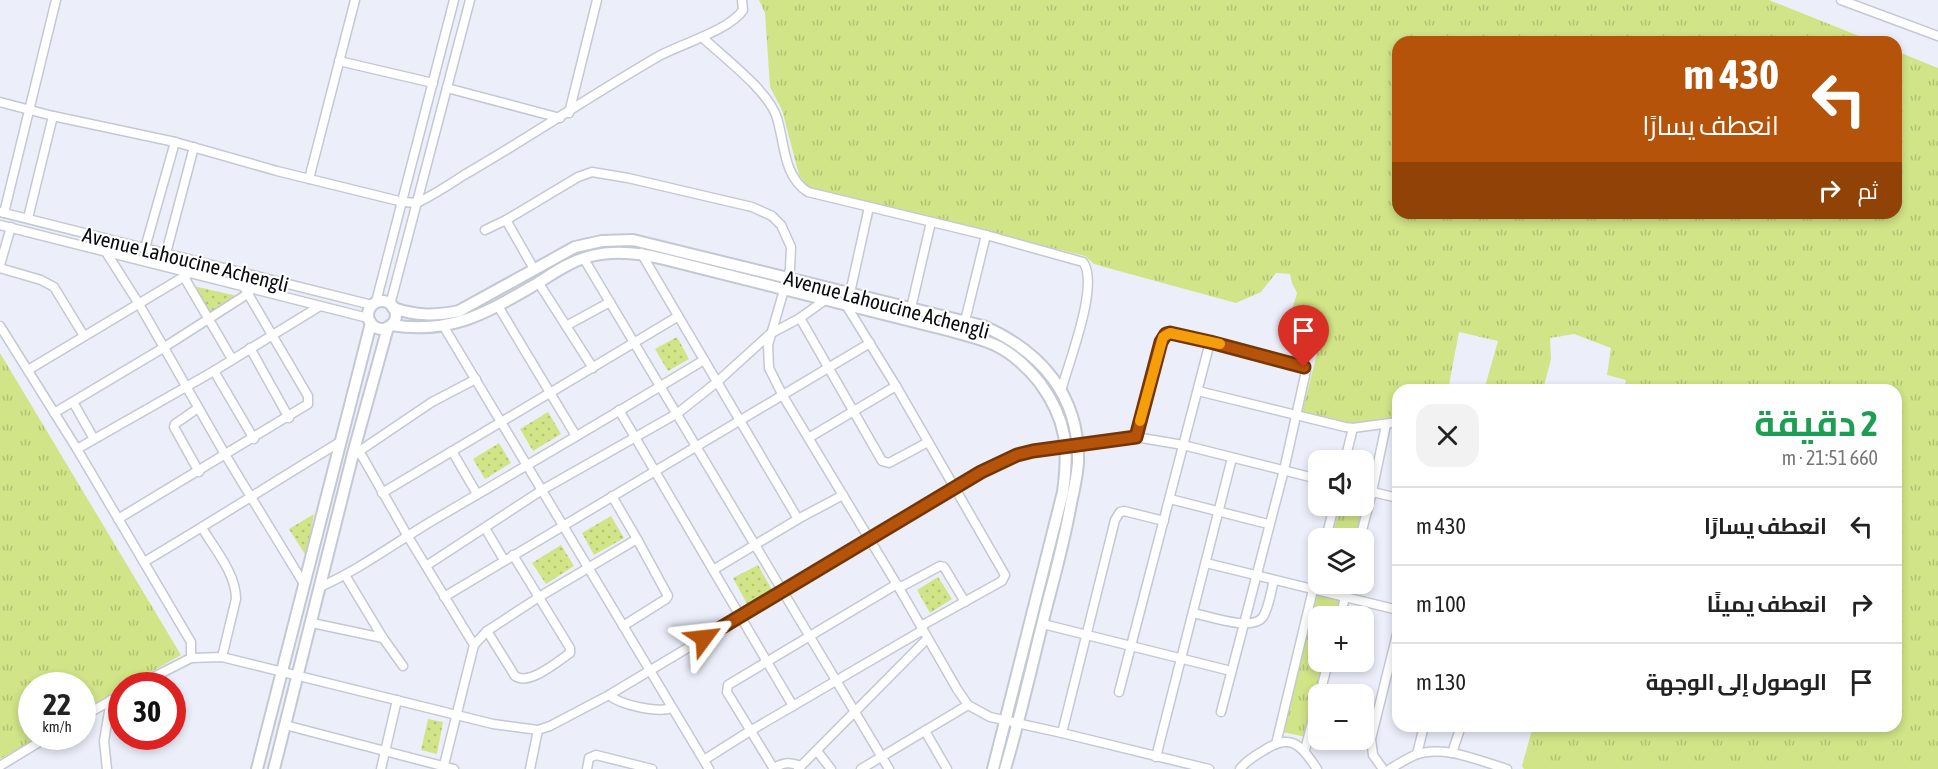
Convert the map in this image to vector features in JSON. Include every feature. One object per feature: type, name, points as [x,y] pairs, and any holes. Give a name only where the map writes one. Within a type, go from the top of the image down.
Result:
[{"type":"street","points":[[2,213],[56,0]]},
{"type":"street","points":[[309,179],[355,0]]},
{"type":"street","points":[[257,769],[370,321],[368,311],[374,304],[403,202],[454,0]]},
{"type":"street","points":[[274,769],[356,451],[390,326],[395,317],[392,306],[470,0]]},
{"type":"street","points":[[569,113],[597,0]]},
{"type":"street","points":[[0,102],[53,116],[175,142],[403,202],[417,203],[569,113],[618,79],[733,20],[743,10],[742,0]]},
{"type":"street","points":[[1841,0],[1938,36]]},
{"type":"street","points":[[702,37],[765,94],[777,117],[793,179],[801,188],[808,192],[1080,260],[1087,267],[1089,284],[1085,311],[1061,391]]},
{"type":"street","points":[[339,61],[433,83]]},
{"type":"street","points":[[447,88],[560,118]]},
{"type":"street","points":[[28,218],[53,116]]},
{"type":"street","points":[[145,248],[175,142]]},
{"type":"street","points":[[166,253],[194,147]]},
{"type":"street","points":[[484,230],[506,220],[585,174],[597,172],[752,207],[772,216],[781,225],[791,247],[790,269],[770,334],[769,368],[783,396],[810,437],[968,705],[990,717],[1209,769]]},
{"type":"street","points":[[850,293],[869,207]]},
{"type":"street","name":"Avenue Lahoucine Achengli","points":[[2,213],[374,304]]},
{"type":"street","points":[[506,220],[534,269]]},
{"type":"street","points":[[911,308],[931,222]]},
{"type":"street","name":"Avenue Lahoucine Achengli","points":[[0,225],[187,275],[320,306],[370,321]]},
{"type":"street","points":[[11,227],[0,267],[41,280],[54,287],[84,336]]},
{"type":"street","points":[[965,321],[986,235]]},
{"type":"street","name":"Avenue Lahoucine Achengli","points":[[392,306],[421,315],[440,315],[459,310],[472,305],[575,247],[602,241],[633,240],[965,321],[1005,335],[1027,350],[1052,378],[1069,407],[1071,445],[1077,477],[1066,531],[1005,769]]},
{"type":"street","points":[[106,252],[304,584]]},
{"type":"street","points":[[641,253],[798,519]]},
{"type":"street","name":"Avenue Lahoucine Achengli","points":[[390,326],[444,327],[498,306],[569,264],[602,254],[641,253],[983,340],[1009,353],[1030,370],[1052,400],[1071,445],[1063,492],[993,769]]},
{"type":"street","points":[[584,259],[889,769]]},
{"type":"street","points":[[28,370],[187,275],[208,319],[232,359]]},
{"type":"street","points":[[538,282],[593,368]]},
{"type":"street","points":[[54,413],[164,348],[247,290],[308,396],[308,404],[289,418],[118,519]]},
{"type":"street","points":[[426,566],[542,490],[678,413],[717,382],[770,334],[800,318],[825,300]]},
{"type":"street","points":[[374,304],[384,302],[392,306]]},
{"type":"street","points":[[566,326],[610,302]]},
{"type":"street","points":[[704,760],[750,731],[924,632],[965,602],[1002,581],[1005,575],[846,304]]},
{"type":"street","points":[[77,449],[214,371],[320,306]]},
{"type":"street","points":[[498,306],[576,436]]},
{"type":"street","points":[[382,493],[677,317]]},
{"type":"street","points":[[800,318],[885,463],[928,442]]},
{"type":"street","points":[[370,321],[377,328],[390,326]]},
{"type":"street","points":[[0,326],[144,562],[190,642],[191,658]]},
{"type":"street","points":[[444,327],[709,769]]},
{"type":"street","points":[[1136,437],[1163,337],[1170,333],[1304,367],[1305,376],[1284,470],[1221,712]]},
{"type":"street","points":[[1119,692],[1133,647],[1210,342]]},
{"type":"street","points":[[444,597],[870,343]]},
{"type":"street","points":[[250,348],[289,418]]},
{"type":"street","points":[[320,587],[345,575],[704,360]]},
{"type":"street","points":[[214,371],[254,439]]},
{"type":"street","points":[[356,451],[432,402],[476,379]]},
{"type":"street","points":[[810,437],[896,386]]},
{"type":"street","points":[[1198,391],[1353,428],[1392,424]]},
{"type":"street","points":[[73,402],[94,439]]},
{"type":"street","points":[[198,408],[174,424],[174,427],[199,472]]},
{"type":"street","points":[[619,410],[793,706]]},
{"type":"street","points":[[1374,469],[1386,425]]},
{"type":"street","points":[[1348,450],[1353,428]]},
{"type":"street","points":[[164,672],[191,658],[222,657],[493,724],[538,730],[550,726],[609,694],[981,472],[1017,455],[1071,445],[1136,437],[1183,445],[1308,476]]},
{"type":"street","points":[[144,562],[340,442]]},
{"type":"street","points":[[356,451],[474,645]]},
{"type":"street","points":[[452,451],[477,494]]},
{"type":"street","points":[[1156,757],[1232,458]]},
{"type":"street","points":[[1374,492],[1392,497]]},
{"type":"street","points":[[713,570],[843,495]]},
{"type":"street","points":[[612,496],[668,596],[624,626]]},
{"type":"street","points":[[1170,499],[1269,524]]},
{"type":"street","points":[[1062,733],[1117,515],[1125,511],[1164,521]]},
{"type":"street","points":[[202,528],[236,590],[236,599],[222,657]]},
{"type":"street","points":[[485,528],[504,561]]},
{"type":"street","points":[[443,768],[474,645],[487,631],[539,597],[637,539]]},
{"type":"street","points":[[487,631],[514,676],[521,680],[531,678],[568,654],[570,648],[513,555]]},
{"type":"street","points":[[1206,563],[1308,588]]},
{"type":"street","points":[[924,632],[855,713],[800,768],[790,762],[783,763],[774,769],[727,692],[727,687],[766,661],[898,586],[940,566],[944,567],[965,602]]},
{"type":"street","points":[[345,575],[383,638],[403,666]]},
{"type":"street","points":[[1193,613],[1244,625],[1259,620],[1264,615],[1274,580]]},
{"type":"street","points":[[1276,744],[1313,594]]},
{"type":"street","points":[[1333,594],[1392,609]]},
{"type":"street","points":[[1343,606],[1346,594]]},
{"type":"street","points":[[312,623],[383,638]]},
{"type":"street","points":[[1042,624],[1231,671]]},
{"type":"street","points":[[1383,769],[1373,755],[1371,739],[1392,667]]},
{"type":"street","points":[[609,694],[618,701],[656,710],[672,708]]},
{"type":"street","points":[[381,769],[397,700]]},
{"type":"street","points":[[861,769],[968,705]]},
{"type":"street","points":[[107,769],[105,738],[108,719]]},
{"type":"street","points":[[285,725],[417,759],[443,768],[454,769]]},
{"type":"street","points":[[530,769],[538,730]]},
{"type":"street","points":[[925,731],[947,769]]},
{"type":"street","points":[[1417,754],[1423,732]]},
{"type":"street","points":[[1452,753],[1459,732]]},
{"type":"street","points":[[1305,750],[1308,739]]},
{"type":"street","points":[[1233,769],[1241,767],[1276,744],[1291,742],[1305,750],[1317,769]]},
{"type":"street","points":[[0,766],[26,750]]},
{"type":"street","points":[[817,751],[831,769]]},
{"type":"street","points":[[1390,769],[1417,754],[1452,753],[1507,769]]},
{"type":"street","points":[[587,769],[589,758],[596,755],[652,769]]},
{"type":"street","points":[[414,769],[417,759]]},
{"type":"green space","points":[[759,0],[1769,0],[1859,36],[1392,36],[1392,219],[1902,219],[1902,53],[1938,68],[1938,769],[1524,769],[1522,766],[1531,732],[1902,732],[1902,384],[1625,384],[1626,380],[1607,375],[1611,348],[1574,334],[1550,338],[1551,359],[1545,384],[1486,384],[1498,341],[1459,332],[1449,384],[1392,384],[1392,418],[1350,425],[1302,412],[1326,319],[1292,310],[1297,293],[1290,274],[1276,273],[1261,292],[1236,303],[1094,264],[1085,256],[809,188],[799,175],[782,110],[770,87],[765,13]]},
{"type":"green space","points":[[193,286],[242,297],[212,316]]},
{"type":"green space","points":[[677,337],[689,359],[668,371],[655,349]]},
{"type":"green space","points":[[0,353],[181,655],[151,672],[108,672],[108,697],[96,704],[96,672],[18,672],[18,749],[0,759]]},
{"type":"green space","points":[[548,412],[561,434],[533,451],[520,429]]},
{"type":"green space","points":[[499,443],[511,463],[485,479],[473,459]]},
{"type":"green space","points":[[314,514],[306,556],[289,529]]},
{"type":"green space","points":[[611,516],[624,538],[594,555],[582,533]]},
{"type":"green space","points":[[1338,516],[1362,516],[1358,528],[1334,528]]},
{"type":"green space","points":[[561,545],[574,566],[546,584],[532,563]]},
{"type":"green space","points":[[758,565],[772,590],[747,604],[733,578]]},
{"type":"green space","points":[[938,577],[952,599],[930,613],[917,590]]},
{"type":"green space","points":[[1318,594],[1341,599],[1339,606],[1315,606]]},
{"type":"green space","points":[[1308,632],[1308,672],[1322,672],[1319,684],[1308,684],[1306,737],[1282,732]]},
{"type":"green space","points":[[428,719],[443,722],[437,754],[421,750]]},
{"type":"slow traffic","points":[[1140,421],[1161,342],[1166,334],[1220,344]]},
{"type":"route","points":[[704,638],[981,472],[1017,455],[1077,444],[1136,437],[1161,342],[1166,334],[1210,342],[1304,367]]}]
